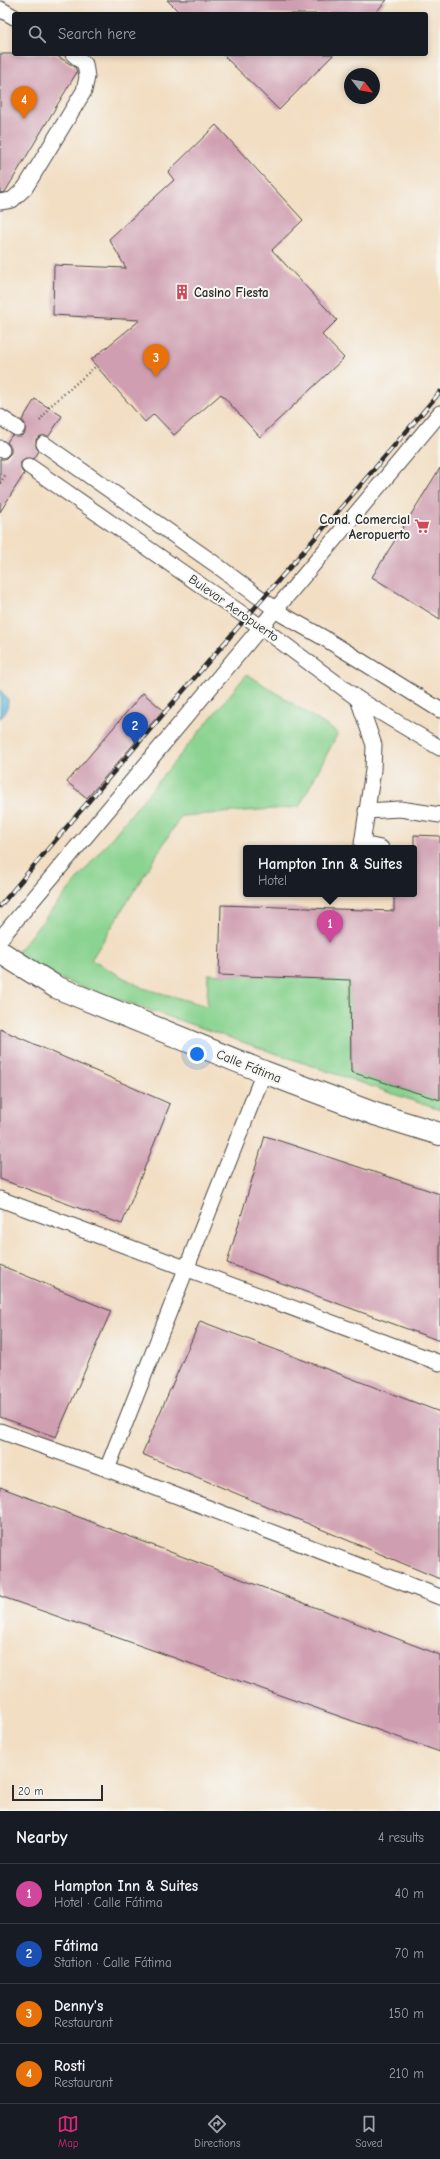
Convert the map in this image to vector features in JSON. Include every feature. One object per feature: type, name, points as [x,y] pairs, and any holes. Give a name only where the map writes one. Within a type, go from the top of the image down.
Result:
[{"type":"street","name":"Calle Fátima","points":[[0,952],[56,987],[264,1072],[374,1114],[440,1134]]},
{"type":"lane","points":[[0,9],[12,17]]},
{"type":"lane","points":[[0,202],[12,200],[25,188],[84,91],[87,77],[85,64],[75,56]]},
{"type":"lane","points":[[0,939],[440,413]]},
{"type":"lane","points":[[0,417],[17,428]]},
{"type":"lane","name":"Bulevar Aeropuerto","points":[[44,444],[215,564],[275,610],[440,710]]},
{"type":"lane","name":"Bulevar Aeropuerto","points":[[30,466],[261,627],[358,699],[440,748]]},
{"type":"lane","points":[[358,699],[374,745],[374,770],[366,811],[362,844],[366,845]]},
{"type":"lane","points":[[366,811],[400,809],[440,815]]},
{"type":"lane","points":[[107,1469],[264,1072]]},
{"type":"lane","points":[[0,1199],[186,1270],[440,1363]]},
{"type":"lane","points":[[0,1431],[107,1469],[440,1597]]},
{"type":"green space","points":[[247,674],[338,733],[299,807],[181,816],[91,960],[143,988],[207,1006],[208,974],[350,980],[351,1072],[440,1100],[440,1110],[65,981],[13,957]]},
{"type":"water","points":[[0,690],[8,699],[8,705],[7,710],[0,718]]},
{"type":"building","points":[[167,0],[387,0],[376,12],[179,12]]},
{"type":"building","points":[[0,54],[12,54],[12,56],[57,56],[75,67],[77,72],[5,192],[0,193]]},
{"type":"building","points":[[224,56],[332,56],[279,110]]},
{"type":"building","name":"Casino Fiesta","points":[[216,125],[303,220],[272,250],[337,320],[322,335],[344,358],[260,437],[221,394],[174,435],[154,414],[145,422],[91,360],[140,320],[53,315],[54,265],[126,268],[109,239],[174,180],[168,172]]},
{"type":"building","points":[[35,399],[62,416],[49,436],[41,436],[36,439],[36,447],[39,451],[34,459],[26,458],[21,461],[21,469],[24,474],[0,512],[0,459],[5,459],[11,453],[11,447],[7,442],[12,435],[21,436],[25,433],[25,424],[22,420]]},
{"type":"building","name":"Cond. Comercial Aeropuerto","points":[[440,468],[440,619],[372,577]]},
{"type":"building","points":[[143,693],[163,710],[87,798],[67,782]]},
{"type":"building","points":[[414,835],[440,836],[440,1100],[351,1072],[350,980],[219,975],[221,905],[394,911],[394,897],[417,897],[417,845],[414,845]]},
{"type":"building","points":[[0,1029],[170,1104],[122,1224],[0,1179]]},
{"type":"building","points":[[265,1136],[440,1194],[440,1341],[227,1263]]},
{"type":"building","points":[[0,1265],[111,1311],[56,1437],[0,1417]]},
{"type":"building","points":[[200,1321],[440,1412],[440,1579],[142,1454]]},
{"type":"building","points":[[0,1487],[440,1655],[440,1752],[0,1596]]},
{"type":"railway","points":[[0,906],[440,392]]},
{"type":"place","name":"Rosti","points":[[24,119]]},
{"type":"place","name":"Casino Fiesta","points":[[182,292]]},
{"type":"place","name":"Denny's","points":[[156,377]]},
{"type":"place","name":"Cond. Comercial Aeropuerto","points":[[422,526]]},
{"type":"place","name":"Fátima","points":[[135,745]]},
{"type":"place","name":"Hampton Inn & Suites","points":[[330,943]]}]
